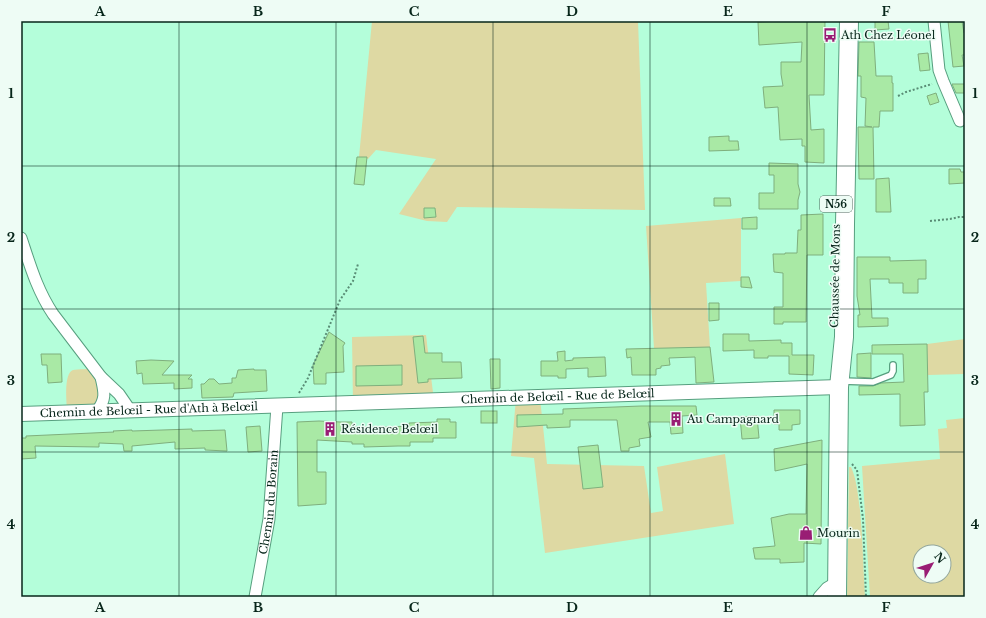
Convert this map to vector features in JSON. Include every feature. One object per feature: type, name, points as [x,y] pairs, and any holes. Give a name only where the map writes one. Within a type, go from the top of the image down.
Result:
[{"type":"main road","name":"Chaussée de Mons","points":[[837,21],[834,349],[839,384]]},
{"type":"main road","name":"Chaussée de Mons","points":[[837,589],[839,384],[844,337],[849,21]]},
{"type":"street","points":[[934,21],[939,70],[942,81],[960,121]]},
{"type":"street","points":[[21,238],[38,287],[47,306],[101,377],[119,394],[130,410]]},
{"type":"street","points":[[97,411],[101,406],[105,395],[101,377]]},
{"type":"street","name":"Chemin de Belœil - Rue de Belœil","points":[[277,406],[839,384]]},
{"type":"street","name":"Chemin de Belœil - Rue d'Ath à Belœil","points":[[21,414],[277,406]]},
{"type":"street","name":"Chemin du Borain","points":[[255,597],[270,512],[277,406]]},
{"type":"street","name":"Chaussée de Mons","points":[[819,597],[827,588],[837,589]]},
{"type":"lane","points":[[839,384],[873,382],[891,375],[893,365]]},
{"type":"path","points":[[898,96],[906,92],[942,81]]},
{"type":"path","points":[[930,221],[965,217]]},
{"type":"path","points":[[294,405],[298,394],[308,378],[340,300],[353,281],[358,264]]},
{"type":"path","points":[[838,454],[850,461],[857,470],[863,519],[866,597]]},
{"type":"shaded area","points":[[372,21],[638,21],[645,210],[457,207],[447,222],[427,221],[399,214],[436,159],[376,150],[368,159],[359,157]]},
{"type":"shaded area","points":[[741,218],[741,281],[706,283],[710,348],[654,348],[646,226]]},
{"type":"shaded area","points":[[426,335],[434,401],[353,404],[352,337]]},
{"type":"shaded area","points":[[965,339],[965,374],[928,375],[927,344]]},
{"type":"shaded area","points":[[95,369],[101,377],[98,405],[67,412],[67,383],[70,373],[73,370]]},
{"type":"shaded area","points":[[516,398],[540,398],[547,464],[644,466],[651,513],[663,511],[657,467],[725,454],[734,524],[545,553],[534,458],[511,456]]},
{"type":"shaded area","points":[[965,418],[965,597],[870,597],[862,466],[940,459],[938,429],[947,428],[946,420]]},
{"type":"shaded area","points":[[849,467],[851,467],[855,477],[860,510],[865,597],[847,597]]},
{"type":"building","points":[[825,21],[824,95],[809,95],[811,130],[824,129],[824,163],[805,162],[805,146],[802,146],[802,139],[780,140],[778,107],[765,108],[763,87],[783,86],[781,62],[801,62],[802,42],[759,45],[758,22]]},
{"type":"building","points":[[875,21],[888,21],[889,29],[875,30]]},
{"type":"building","points":[[948,21],[962,21],[965,33],[965,55],[962,55],[964,66],[953,67]]},
{"type":"building","points":[[859,42],[874,42],[876,76],[892,76],[893,83],[893,111],[880,111],[879,127],[873,127],[874,179],[859,179],[858,127],[872,127],[865,126],[866,98],[861,97],[861,76],[858,76]]},
{"type":"building","points":[[928,53],[930,70],[920,71],[918,54]]},
{"type":"building","points":[[952,84],[965,84],[965,93],[956,93]]},
{"type":"building","points":[[936,93],[939,102],[930,105],[927,96]]},
{"type":"building","points":[[729,136],[729,141],[738,141],[739,150],[709,151],[709,137]]},
{"type":"building","points":[[357,157],[367,157],[364,185],[354,184]]},
{"type":"building","points":[[769,163],[798,164],[798,184],[800,192],[798,209],[759,209],[759,193],[774,193],[774,175],[769,175]]},
{"type":"building","points":[[949,169],[960,169],[961,172],[965,172],[965,183],[949,184]]},
{"type":"building","points":[[889,178],[891,212],[876,212],[876,179]]},
{"type":"building","points":[[714,198],[730,198],[731,206],[714,206]]},
{"type":"building","points":[[424,208],[435,208],[436,217],[424,218]]},
{"type":"building","points":[[823,214],[823,255],[807,255],[806,322],[783,322],[783,324],[774,324],[774,307],[783,307],[783,273],[774,272],[773,254],[797,253],[798,230],[801,230],[801,215]]},
{"type":"building","points":[[757,217],[757,229],[742,229],[742,218]]},
{"type":"building","points":[[857,257],[890,257],[890,261],[926,260],[926,279],[918,279],[918,293],[903,293],[903,283],[889,283],[889,279],[870,279],[872,318],[888,318],[888,326],[858,327],[858,315],[860,315],[857,296]]},
{"type":"building","points":[[741,277],[749,277],[752,288],[741,287]]},
{"type":"building","points":[[709,303],[719,303],[719,320],[709,321]]},
{"type":"building","points":[[329,332],[345,343],[343,346],[344,372],[326,373],[326,384],[314,384],[313,365]]},
{"type":"building","points":[[723,334],[749,334],[749,341],[781,340],[781,343],[792,343],[792,355],[814,355],[813,375],[789,374],[789,356],[754,358],[754,350],[723,351]]},
{"type":"building","points":[[423,336],[425,353],[442,353],[442,362],[461,362],[462,378],[428,379],[428,382],[418,383],[413,337]]},
{"type":"building","points":[[927,344],[928,392],[924,392],[925,425],[900,426],[900,394],[859,395],[859,386],[873,386],[881,383],[904,382],[903,354],[872,354],[872,345]]},
{"type":"building","points":[[710,347],[714,382],[696,383],[695,357],[669,358],[670,365],[661,366],[661,368],[656,369],[656,375],[632,375],[631,357],[627,358],[626,349]]},
{"type":"building","points":[[565,351],[565,361],[573,360],[573,358],[605,357],[606,376],[588,377],[588,368],[566,369],[566,378],[558,378],[558,376],[541,376],[541,361],[558,361],[557,352]]},
{"type":"building","points":[[871,353],[871,378],[857,377],[857,354]]},
{"type":"building","points":[[41,354],[61,354],[62,382],[48,383],[47,365],[42,365]]},
{"type":"building","points":[[490,359],[500,359],[500,388],[491,389]]},
{"type":"building","points":[[136,361],[174,361],[162,375],[192,375],[188,379],[192,379],[192,388],[174,389],[174,383],[143,384],[142,373],[137,374]]},
{"type":"building","points":[[402,365],[402,385],[356,386],[356,366]]},
{"type":"building","points":[[238,370],[266,370],[267,391],[234,393],[233,397],[202,398],[201,384],[204,384],[209,379],[214,379],[219,384],[232,383],[232,378],[236,378]]},
{"type":"building","points":[[641,406],[696,406],[697,415],[682,416],[683,433],[671,434],[670,422],[648,422],[651,437],[639,439],[640,446],[629,448],[629,451],[621,451],[617,420],[570,420],[570,427],[547,428],[547,425],[517,427],[517,415],[563,414],[563,409]]},
{"type":"building","points":[[774,410],[800,410],[800,424],[792,425],[792,430],[779,430],[779,424],[774,424]]},
{"type":"building","points":[[481,411],[497,411],[497,423],[481,423]]},
{"type":"building","points":[[757,416],[759,438],[742,439],[740,417]]},
{"type":"building","points":[[437,419],[450,419],[450,422],[456,422],[456,438],[433,438],[433,442],[410,442],[410,446],[364,447],[364,444],[352,444],[352,442],[317,440],[317,472],[326,472],[326,504],[298,506],[297,422],[352,422],[352,427],[387,427],[409,426],[409,423],[437,422]]},
{"type":"building","points":[[260,426],[262,451],[248,452],[246,427]]},
{"type":"building","points":[[192,429],[192,431],[225,430],[227,451],[205,450],[205,448],[175,449],[175,442],[132,446],[132,451],[124,451],[123,444],[99,443],[99,447],[35,446],[36,458],[21,459],[21,438],[26,438],[26,436],[132,430]]},
{"type":"building","points":[[822,440],[821,544],[804,543],[804,562],[780,563],[780,559],[755,559],[753,548],[775,546],[771,518],[789,514],[806,514],[807,464],[775,471],[774,449]]},
{"type":"building","points":[[598,445],[603,487],[583,489],[578,447]]},
{"type":"place","name":"Ath Chez Léonel","points":[[830,35]]},
{"type":"place","name":"Au Campagnard","points":[[676,419]]},
{"type":"place","name":"Résidence Belœil","points":[[330,429]]},
{"type":"place","name":"Mourin","points":[[806,533]]}]
